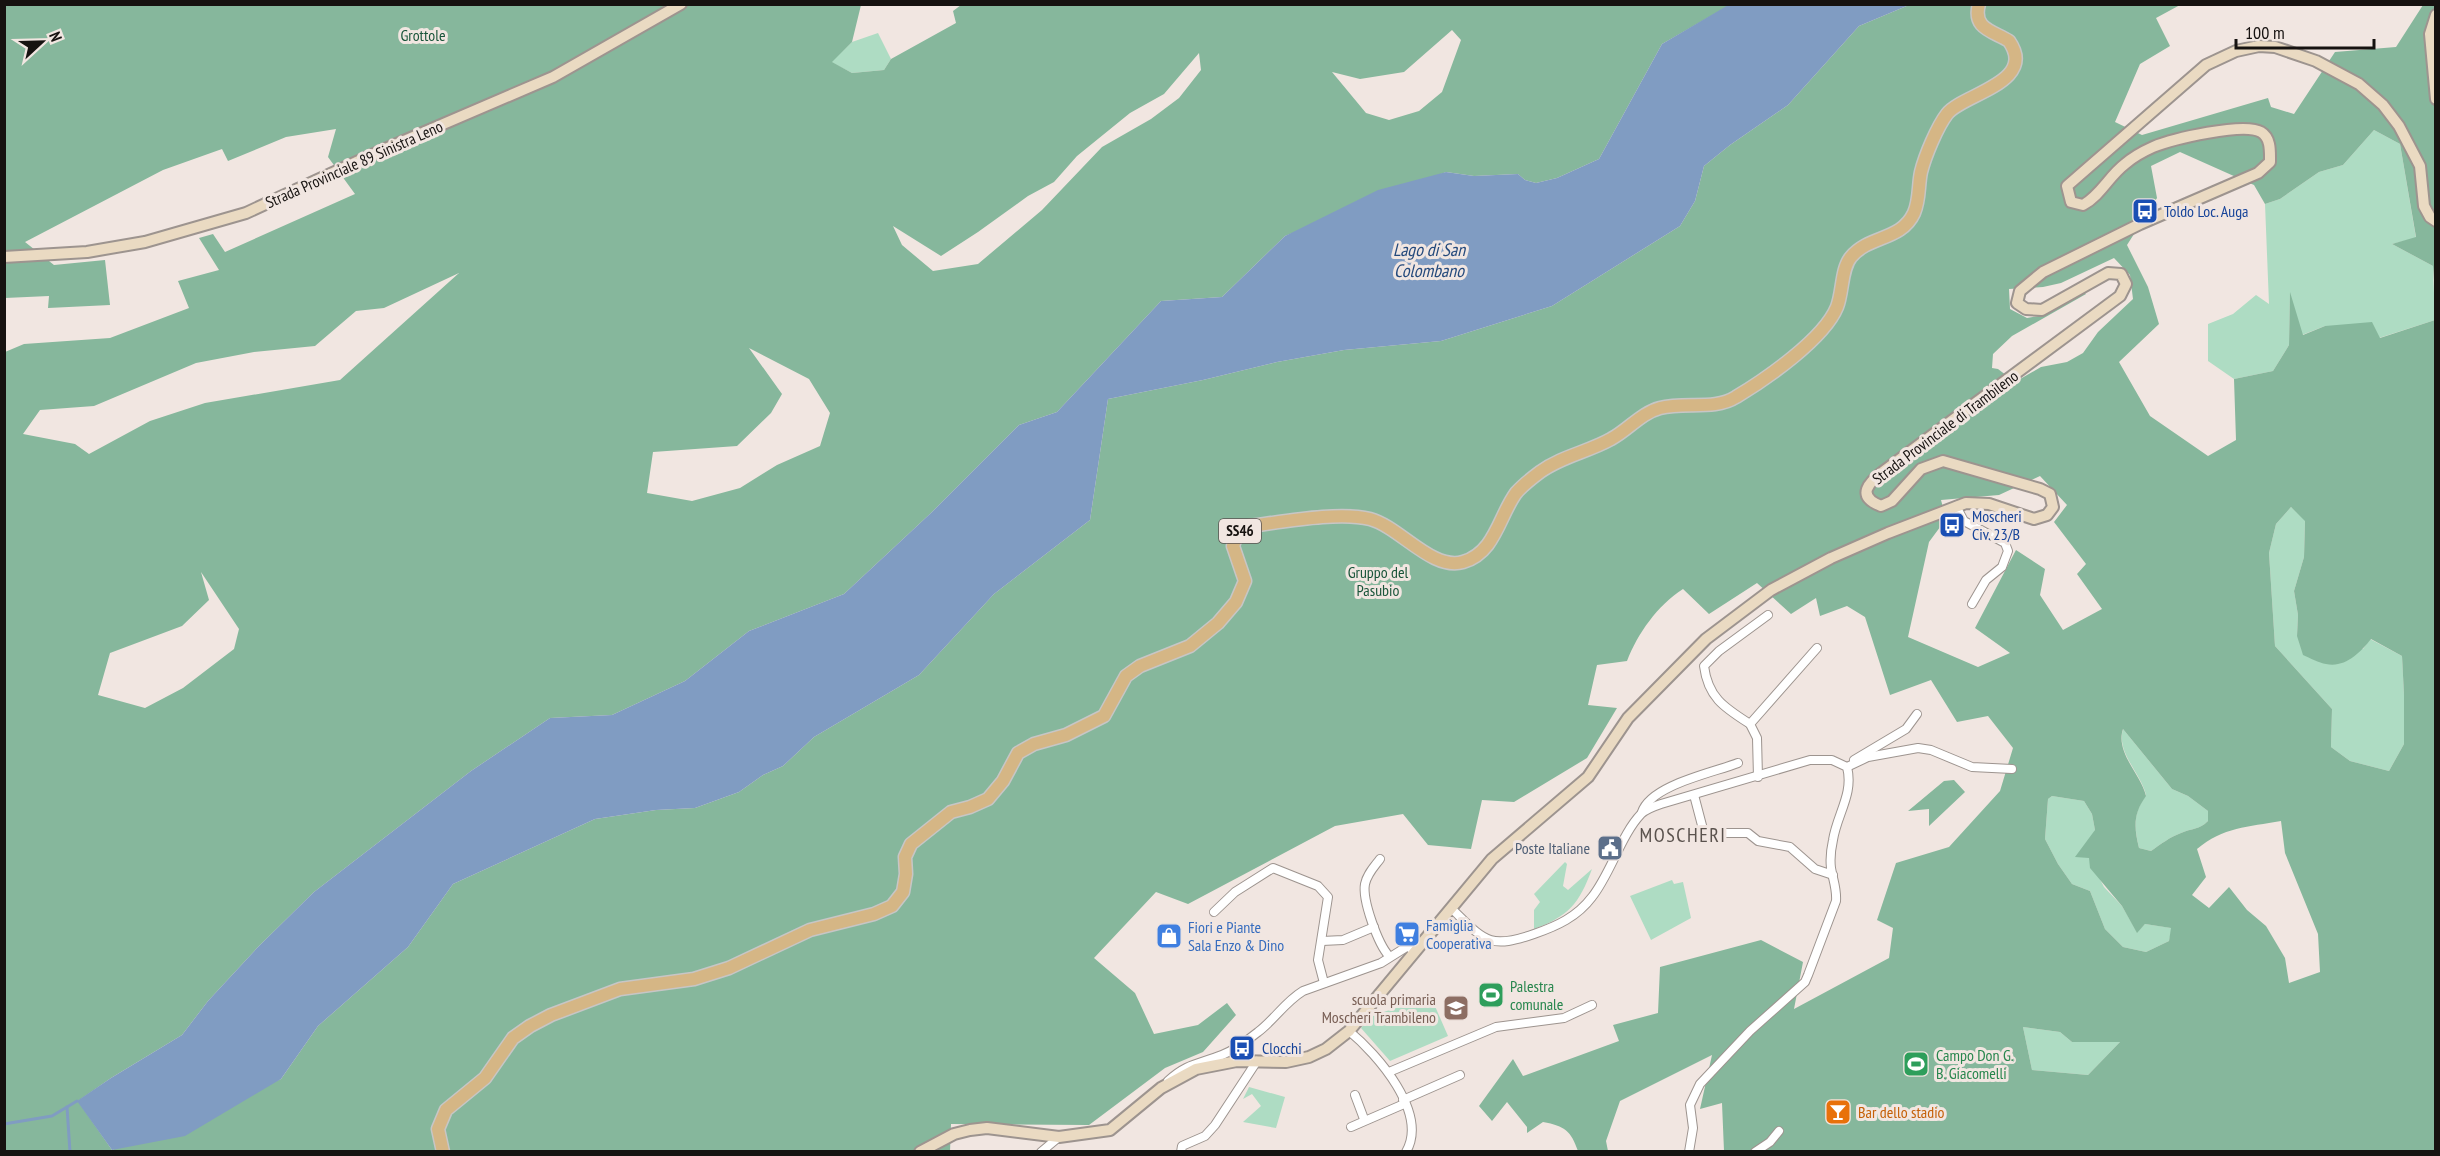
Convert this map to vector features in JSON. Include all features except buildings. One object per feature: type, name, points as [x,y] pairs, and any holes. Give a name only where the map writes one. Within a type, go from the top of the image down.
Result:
[{"type":"main road","name":"SS46","points":[[443,1152],[438,1129],[446,1110],[485,1078],[513,1038],[530,1026],[620,989],[694,979],[729,968],[810,930],[874,914],[892,906],[903,892],[906,874],[905,857],[910,844],[951,812],[988,799],[1003,781],[1018,753],[1034,744],[1066,735],[1104,716],[1126,676],[1140,666],[1190,646],[1218,623],[1236,602],[1245,581],[1233,546],[1238,532],[1250,526],[1340,516],[1371,519],[1446,564],[1464,562],[1481,551],[1497,532],[1516,493],[1539,473],[1564,457],[1608,441],[1656,409],[1677,404],[1719,404],[1735,398],[1773,371],[1812,341],[1828,324],[1838,305],[1848,260],[1858,249],[1901,231],[1912,216],[1919,199],[1921,172],[1941,123],[1949,111],[2003,81],[2014,64],[2015,55],[2009,41],[1987,32],[1978,19],[1979,4]]},
{"type":"street","name":"Strada Provinciale 89 Sinistra Leno","points":[[4,256],[87,252],[146,242],[246,213],[378,152],[553,77],[681,4]]},
{"type":"street","points":[[2436,15],[2430,34],[2436,99]]},
{"type":"street","name":"Strada Provinciale di Trambileno","points":[[920,1152],[954,1134],[987,1128],[1059,1137],[1110,1130],[1161,1088],[1196,1068],[1237,1061],[1286,1062],[1309,1057],[1326,1049],[1349,1031],[1413,951],[1492,859],[1588,777],[1628,718],[1706,639],[1771,590],[1831,558],[1966,503],[1989,504],[2034,519],[2046,515],[2053,507],[2050,494],[2040,489],[1943,461],[1921,469],[1892,501],[1881,506],[1868,498],[1866,490],[1869,483],[1884,471],[2120,297],[2126,284],[2121,274],[2108,273],[2042,310],[2026,309],[2017,303],[2020,291],[2043,272],[2140,224],[2258,173],[2270,162],[2270,144],[2262,133],[2250,129],[2215,132],[2173,140],[2150,148],[2124,164],[2092,200],[2083,205],[2071,202],[2067,186],[2206,65],[2236,51],[2259,46],[2275,47],[2316,61],[2359,84],[2383,105],[2399,126],[2420,166],[2424,206],[2430,217],[2436,220]]},
{"type":"street","points":[[1956,506],[1964,521],[2005,543],[2008,551],[2002,567],[1986,580],[1972,604]]},
{"type":"street","points":[[1758,777],[1757,738],[1750,724],[1718,703],[1705,674],[1704,666],[1719,651],[1768,615]]},
{"type":"street","points":[[1750,724],[1817,648]]},
{"type":"street","points":[[1689,1152],[1693,1128],[1690,1105],[1700,1084],[1750,1031],[1805,982],[1808,975],[1836,901],[1837,889],[1830,865],[1833,838],[1850,779],[1849,765],[1858,755],[1906,729],[1917,714]]},
{"type":"street","points":[[1642,812],[1661,804],[1810,760],[1832,760],[1849,765],[1868,757],[1918,748],[1931,750],[1972,767],[2012,769]]},
{"type":"street","points":[[1451,908],[1480,936],[1493,942],[1506,943],[1570,919],[1592,898],[1647,802],[1661,791],[1738,763]]},
{"type":"street","points":[[1694,795],[1704,833],[1748,833],[1758,841],[1790,847],[1815,869],[1833,875]]},
{"type":"street","points":[[1380,859],[1369,874],[1365,892],[1374,927],[1383,950],[1389,956]]},
{"type":"street","points":[[1214,912],[1235,892],[1273,868],[1318,886],[1328,897],[1318,960],[1324,983]]},
{"type":"street","points":[[1322,941],[1343,940],[1374,927]]},
{"type":"street","points":[[1161,1088],[1180,1070],[1192,1063],[1223,1054],[1259,1032],[1292,998],[1324,983],[1381,963],[1408,946],[1413,951]]},
{"type":"street","points":[[1389,1072],[1496,1027],[1564,1018],[1592,1005]]},
{"type":"street","points":[[1349,1031],[1389,1072],[1403,1102],[1412,1131],[1406,1152]]},
{"type":"street","points":[[1173,1152],[1205,1136],[1215,1125],[1257,1060]]},
{"type":"street","points":[[1351,1126],[1364,1119],[1378,1116],[1460,1075]]},
{"type":"street","points":[[1355,1095],[1364,1119]]},
{"type":"street","points":[[1755,1152],[1770,1142],[1779,1131]]},
{"type":"street","points":[[1041,1152],[1059,1137]]},
{"type":"green space","name":"Gruppo del Pasubio","points":[[5,5],[861,5],[852,42],[832,62],[852,73],[884,70],[891,59],[956,23],[953,11],[961,5],[1730,5],[1662,44],[1599,159],[1557,178],[1536,183],[1525,180],[1518,174],[1474,176],[1446,172],[1285,236],[1222,297],[1161,301],[1057,412],[1019,425],[932,512],[844,594],[749,631],[685,681],[612,715],[550,718],[471,771],[314,892],[258,947],[208,1001],[182,1035],[78,1101],[112,1150],[281,1079],[318,1026],[408,947],[453,884],[595,819],[656,810],[695,808],[739,792],[763,775],[783,766],[814,737],[919,675],[994,594],[1090,520],[1108,399],[1277,362],[1344,350],[1441,341],[1552,306],[1680,226],[1695,201],[1704,166],[1788,105],[1859,26],[1909,5],[2180,5],[2156,18],[2170,46],[2140,64],[2115,122],[2142,135],[2268,98],[2271,107],[2294,114],[2335,52],[2396,47],[2423,5],[2435,5],[2435,295],[2433,266],[2392,244],[2416,237],[2400,144],[2374,130],[2343,165],[2319,172],[2280,199],[2265,204],[2254,185],[2180,152],[2151,166],[2157,198],[2127,245],[2148,287],[2159,324],[2119,362],[2150,416],[2208,456],[2236,440],[2234,379],[2273,371],[2289,345],[2290,292],[2303,335],[2325,326],[2372,322],[2380,338],[2435,320],[2435,1151],[1724,1151],[1722,1103],[1700,1109],[1712,1055],[1620,1101],[1606,1141],[1608,1151],[1578,1151],[1566,1130],[1543,1122],[1527,1133],[1527,1127],[1507,1102],[1492,1121],[1479,1106],[1513,1059],[1523,1076],[1619,1041],[1613,1025],[1658,1013],[1660,967],[1761,940],[1803,962],[1794,1009],[1889,958],[1893,928],[1877,920],[1896,863],[1949,847],[2000,791],[2013,748],[1988,716],[1957,722],[1931,680],[1890,695],[1865,617],[1847,606],[1820,616],[1816,598],[1791,614],[1757,583],[1709,614],[1683,589],[1665,603],[1649,621],[1627,661],[1597,665],[1588,705],[1617,708],[1587,758],[1514,802],[1482,800],[1471,849],[1428,845],[1403,814],[1335,826],[1188,904],[1156,892],[1094,958],[1135,993],[1154,1034],[1198,1025],[1227,1003],[1236,1015],[1203,1052],[1165,1068],[1089,1125],[951,1124],[950,1152],[5,1151],[5,352],[24,344],[110,338],[189,308],[178,281],[219,270],[199,238],[213,234],[225,252],[355,194],[328,157],[336,129],[286,137],[228,161],[222,149],[163,170],[25,242],[54,265],[105,260],[110,305],[48,308],[49,296],[5,298]],"holes":[[[1452,30],[1461,40],[1442,92],[1419,111],[1389,120],[1366,113],[1332,72],[1360,79],[1404,72]],[[1199,53],[1201,70],[1179,98],[1151,119],[1102,147],[1042,210],[978,264],[933,271],[902,245],[893,226],[941,256],[1028,196],[1054,182],[1077,156],[1130,113],[1164,94]],[[2114,258],[2130,275],[2133,299],[2098,332],[2083,353],[2067,362],[2041,367],[2015,382],[1998,369],[1992,368],[1993,354],[2012,336],[2086,294],[2084,292],[2039,316],[2027,318],[2010,309],[2009,289],[2043,287],[2061,283]],[[459,273],[340,380],[205,403],[150,421],[89,454],[75,444],[23,434],[40,410],[94,406],[196,363],[254,352],[315,346],[356,311],[384,308]],[[749,348],[809,379],[830,413],[820,446],[777,465],[740,488],[692,501],[647,493],[653,452],[737,446],[771,413],[782,394]],[[2040,476],[2067,505],[2054,522],[2086,564],[2077,574],[2102,609],[2063,630],[2040,595],[2045,569],[2016,550],[1975,628],[2010,653],[1978,667],[1908,637],[1929,542],[1946,519],[1941,500],[1999,495]],[[2291,507],[2305,521],[2304,557],[2294,591],[2298,615],[2297,636],[2303,655],[2323,663],[2340,664],[2357,654],[2371,639],[2402,656],[2404,744],[2389,771],[2350,761],[2331,747],[2332,709],[2275,646],[2269,553],[2276,524]],[[201,572],[239,629],[234,649],[183,688],[145,708],[98,695],[110,653],[182,626],[209,600]],[[2123,729],[2172,789],[2188,796],[2208,811],[2208,821],[2173,837],[2151,851],[2139,848],[2136,821],[2146,796],[2125,755],[2121,738]],[[2052,796],[2084,801],[2092,814],[2095,830],[2075,857],[2089,858],[2090,868],[2122,906],[2137,933],[2145,924],[2171,928],[2169,941],[2146,952],[2123,947],[2105,929],[2090,891],[2072,884],[2045,839],[2048,799]],[[2281,821],[2285,853],[2318,934],[2320,972],[2289,983],[2285,958],[2266,926],[2247,910],[2229,887],[2209,908],[2192,895],[2206,877],[2197,849],[2216,836]],[[2023,1027],[2060,1032],[2072,1042],[2120,1042],[2088,1075],[2032,1070]]]},
{"type":"green space","points":[[878,33],[891,59],[884,70],[852,73],[831,62],[852,42]]},
{"type":"green space","points":[[2374,130],[2400,144],[2416,238],[2392,244],[2433,266],[2435,320],[2379,338],[2325,326],[2302,335],[2290,294],[2289,345],[2273,371],[2234,379],[2208,361],[2208,324],[2233,314],[2256,295],[2269,304],[2265,204],[2280,199],[2319,172],[2343,165]]},
{"type":"green space","points":[[2291,507],[2305,520],[2304,557],[2294,591],[2298,615],[2297,636],[2363,649],[2370,639],[2402,656],[2404,744],[2389,771],[2350,761],[2331,747],[2332,709],[2275,646],[2269,553],[2276,524]]},
{"type":"green space","points":[[2123,729],[2172,789],[2188,796],[2208,811],[2208,821],[2205,824],[2173,837],[2151,851],[2139,848],[2136,820],[2146,795],[2126,755],[2122,738]]},
{"type":"green space","points":[[1954,780],[1965,792],[1929,826],[1929,809],[1908,811],[1944,781]]},
{"type":"green space","points":[[2052,796],[2084,801],[2092,814],[2095,830],[2089,858],[2104,887],[2122,906],[2137,932],[2145,924],[2172,928],[2169,941],[2146,952],[2123,947],[2105,929],[2090,891],[2072,884],[2045,839],[2048,799]]},
{"type":"green space","points":[[1565,862],[1567,864],[1563,886],[1568,890],[1592,869],[1587,881],[1577,900],[1564,914],[1534,929],[1534,910],[1540,902],[1534,894]]},
{"type":"green space","points":[[1672,880],[1674,884],[1683,882],[1691,918],[1651,940],[1630,896]]},
{"type":"green space","points":[[1431,997],[1448,1036],[1390,1061],[1361,1028],[1371,1016]]},
{"type":"green space","points":[[2023,1027],[2060,1032],[2072,1042],[2121,1041],[2088,1075],[2032,1070]]},
{"type":"green space","points":[[1249,1087],[1285,1097],[1276,1128],[1243,1122],[1261,1106],[1252,1094],[1243,1099]]},
{"type":"water","name":"Lago di San Colombano","points":[[1730,4],[1909,5],[1859,26],[1788,105],[1704,166],[1695,201],[1680,226],[1552,306],[1441,341],[1344,350],[1277,362],[1108,399],[1090,520],[994,594],[919,675],[814,737],[783,766],[763,775],[739,792],[695,808],[656,810],[595,819],[453,884],[408,947],[318,1026],[281,1079],[185,1136],[112,1150],[77,1101],[182,1035],[208,1001],[258,947],[314,892],[471,771],[550,718],[612,715],[685,681],[749,631],[844,594],[932,512],[1019,425],[1057,412],[1161,301],[1222,297],[1285,236],[1378,190],[1446,172],[1474,176],[1518,174],[1525,180],[1536,183],[1557,178],[1599,159],[1662,44]]},
{"type":"waterway","points":[[4,1124],[52,1116],[77,1101]]},
{"type":"waterway","points":[[67,1107],[70,1152]]},
{"type":"place","name":"Toldo Loc. Auga","points":[[2145,211]]},
{"type":"place","name":"Moscheri Civ. 23/B","points":[[1952,525]]},
{"type":"place","name":"Poste Italiane","points":[[1610,848]]},
{"type":"place","name":"Famiglia Cooperativa","points":[[1407,934]]},
{"type":"place","name":"Fiori e Piante Sala Enzo & Dino","points":[[1169,936]]},
{"type":"place","name":"Palestra comunale","points":[[1491,995]]},
{"type":"place","name":"scuola primaria Moscheri Trambileno","points":[[1456,1008]]},
{"type":"place","name":"Clocchi","points":[[1242,1048]]},
{"type":"place","name":"Campo Don G. B. Giacomelli","points":[[1916,1064]]},
{"type":"place","name":"Bar dello stadio","points":[[1838,1112]]},
{"type":"district","name":"MOSCHERI","points":[[1683,835]]},
{"type":"park label","name":"Grottole","points":[[423,35]]}]
